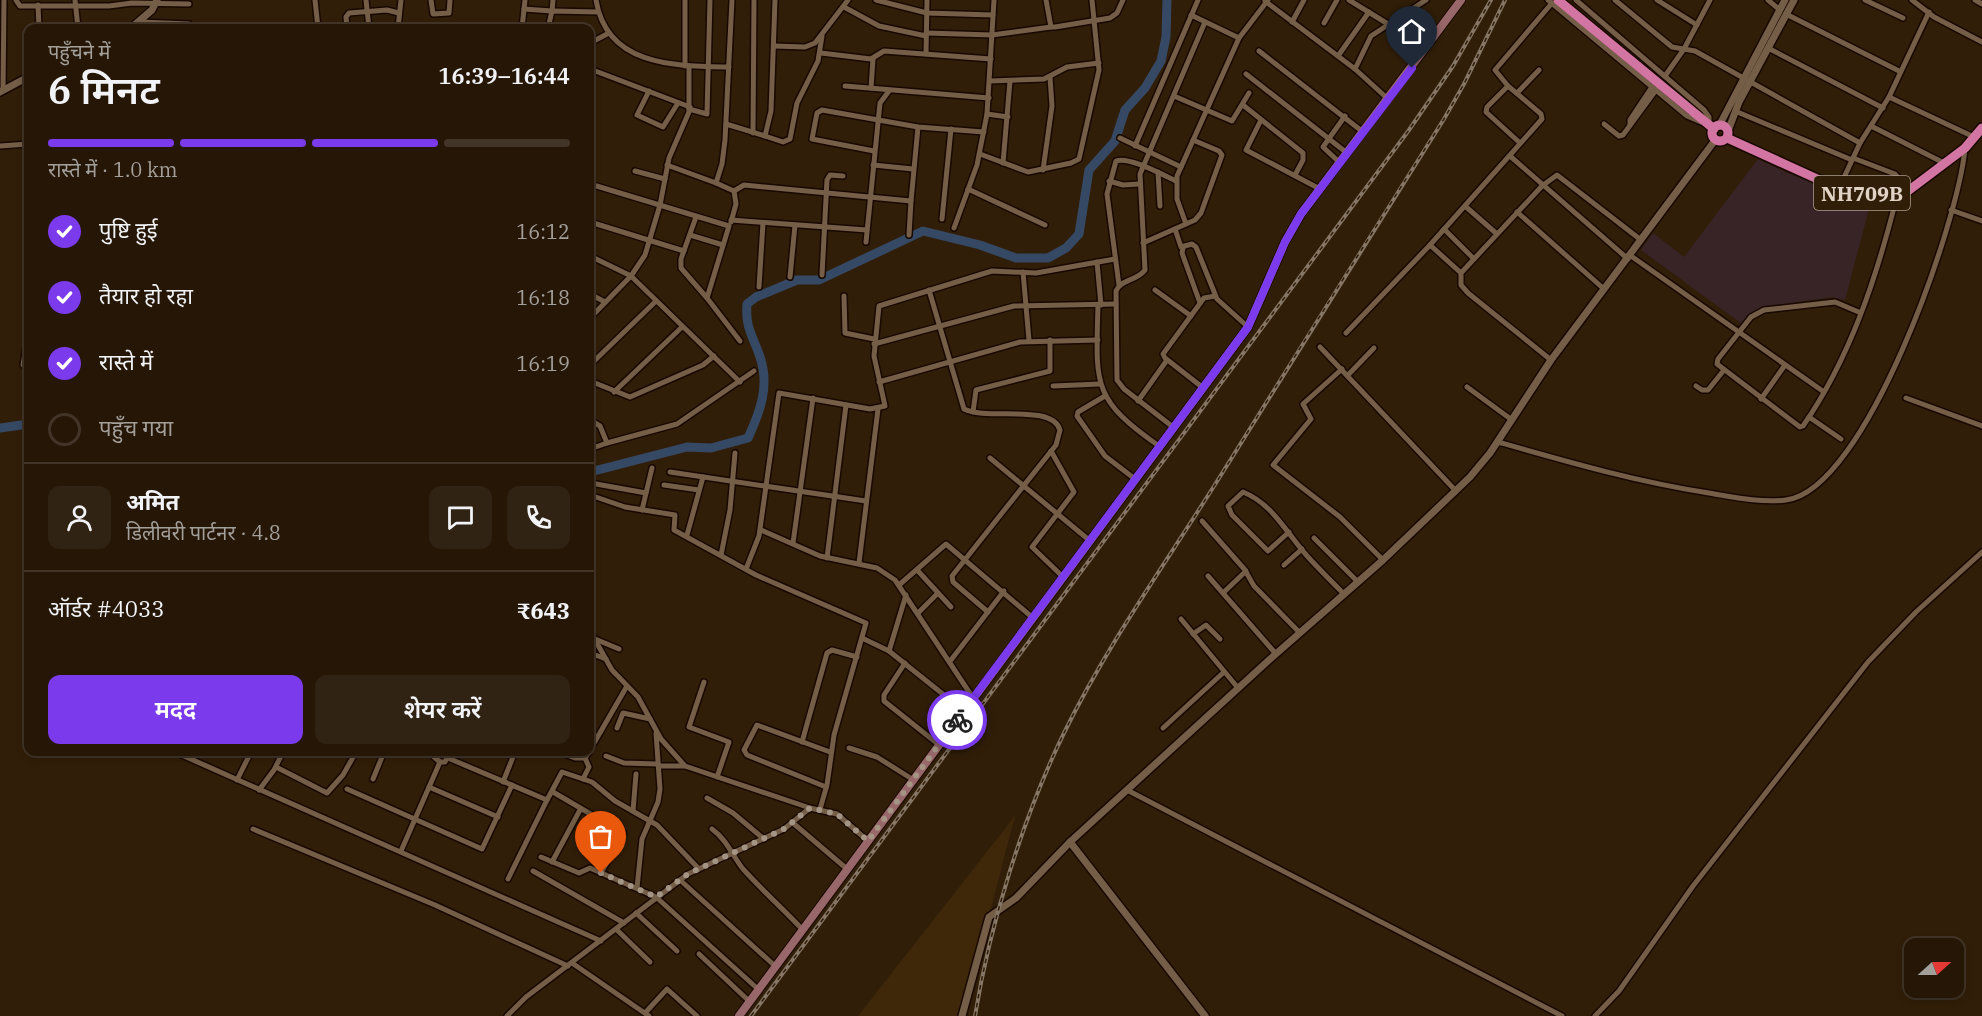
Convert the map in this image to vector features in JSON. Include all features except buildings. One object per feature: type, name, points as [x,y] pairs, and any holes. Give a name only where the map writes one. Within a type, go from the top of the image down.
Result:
[{"type":"highway","name":"NH709B","points":[[1552,1],[1606,38],[1717,128],[1811,177],[1840,187],[1896,200],[1965,148],[1982,128]]},
{"type":"highway","points":[[1716,139],[1723,140],[1717,128]]},
{"type":"main road","points":[[739,1016],[1248,327],[1293,228],[1461,0]]},
{"type":"street","points":[[1,92],[4,0]]},
{"type":"street","points":[[16,0],[18,6],[75,2],[109,6],[157,2],[189,4]]},
{"type":"street","points":[[315,0],[318,24]]},
{"type":"street","points":[[366,0],[369,24]]},
{"type":"street","points":[[398,24],[401,0]]},
{"type":"street","points":[[430,0],[433,14],[449,12],[450,0]]},
{"type":"street","points":[[522,24],[525,0]]},
{"type":"street","points":[[549,24],[553,0]]},
{"type":"street","points":[[596,0],[598,12],[609,33],[643,57],[657,63],[729,67]]},
{"type":"street","points":[[594,314],[632,276],[651,240],[667,165],[689,108],[685,0]]},
{"type":"street","points":[[594,71],[707,114],[710,0]]},
{"type":"street","points":[[716,183],[724,155],[732,0]]},
{"type":"street","points":[[753,133],[754,0]]},
{"type":"street","points":[[765,136],[771,111],[775,0]]},
{"type":"street","points":[[774,46],[805,47],[815,43],[848,0]]},
{"type":"street","points":[[876,0],[927,13],[993,15]]},
{"type":"street","points":[[926,54],[927,0]]},
{"type":"street","points":[[954,228],[980,154],[984,132],[989,98],[994,0]]},
{"type":"street","points":[[1046,0],[1051,27]]},
{"type":"street","points":[[980,154],[1022,171],[1043,170],[1079,159],[1099,63],[1092,0]]},
{"type":"street","points":[[844,6],[879,26],[926,34],[992,35],[1094,22],[1114,17],[1123,0]]},
{"type":"street","points":[[1135,146],[1198,0]]},
{"type":"street","points":[[1292,22],[1305,0]]},
{"type":"street","points":[[1324,23],[1337,0]]},
{"type":"street","points":[[1349,0],[1388,24]]},
{"type":"street","points":[[1359,7],[1364,0]]},
{"type":"street","points":[[1355,69],[1364,56],[1370,38],[1426,0]]},
{"type":"street","points":[[1576,0],[1704,110],[1717,128]]},
{"type":"street","points":[[1615,0],[1672,47],[1695,51],[1860,143]]},
{"type":"street","points":[[1657,0],[1696,25]]},
{"type":"street","points":[[1665,76],[1684,49],[1710,0]]},
{"type":"street","points":[[1768,0],[1783,12],[1899,71]]},
{"type":"street","points":[[1717,128],[1768,48],[1783,12],[1785,0]]},
{"type":"street","points":[[1717,128],[1735,111],[1748,80],[1783,12],[1794,0]]},
{"type":"street","points":[[1865,0],[1903,18]]},
{"type":"street","points":[[1912,0],[1934,17],[1982,42]]},
{"type":"street","points":[[1975,0],[1982,3]]},
{"type":"street","points":[[1186,224],[1178,200],[1176,181],[1181,167],[1239,38],[1266,1],[1355,69],[1388,99]]},
{"type":"street","points":[[1346,333],[1430,245],[1542,117],[1509,86],[1496,68],[1552,1],[1687,116],[1717,128]]},
{"type":"street","points":[[75,2],[78,24]]},
{"type":"street","points":[[137,24],[157,2]]},
{"type":"street","points":[[38,5],[39,24]]},
{"type":"street","points":[[524,9],[598,12]]},
{"type":"street","points":[[347,24],[347,14],[387,10],[399,13]]},
{"type":"street","points":[[1338,56],[1369,12]]},
{"type":"street","points":[[1840,187],[1860,143],[1889,97],[1899,71],[1929,12]]},
{"type":"street","points":[[1191,15],[1239,38]]},
{"type":"street","points":[[140,22],[189,24]]},
{"type":"street","points":[[1119,285],[1142,275],[1145,270],[1139,184],[1143,166],[1205,22]]},
{"type":"street","points":[[594,41],[609,33]]},
{"type":"street","points":[[726,124],[783,142],[790,139],[797,103],[821,53],[822,36]]},
{"type":"street","points":[[1768,48],[1882,108]]},
{"type":"street","points":[[821,53],[873,59],[884,51],[991,59]]},
{"type":"street","points":[[1259,51],[1363,132]]},
{"type":"street","points":[[871,88],[873,59]]},
{"type":"street","points":[[990,81],[1050,77],[1067,67],[1099,63]]},
{"type":"street","points":[[1517,93],[1539,70]]},
{"type":"street","points":[[1246,74],[1347,153]]},
{"type":"street","points":[[1043,170],[1052,106],[1050,77]]},
{"type":"street","points":[[1,92],[24,79]]},
{"type":"street","points":[[1002,163],[1010,81]]},
{"type":"street","points":[[845,86],[989,98]]},
{"type":"street","points":[[1509,86],[1487,107],[1486,112],[1520,143]]},
{"type":"street","points":[[1604,124],[1621,136],[1654,88]]},
{"type":"street","points":[[866,242],[877,121],[881,100],[889,90]]},
{"type":"street","points":[[649,92],[637,115],[663,127],[678,103]]},
{"type":"street","points":[[1174,96],[1232,121],[1249,93]]},
{"type":"street","points":[[1889,97],[1974,137]]},
{"type":"street","points":[[1243,105],[1303,153],[1303,160],[1295,175]]},
{"type":"street","points":[[874,151],[815,141],[812,134],[819,110],[918,127],[984,132]]},
{"type":"street","points":[[1735,111],[1895,174],[1909,192]]},
{"type":"street","points":[[987,114],[1008,117]]},
{"type":"street","points":[[1340,163],[1323,148],[1345,117]]},
{"type":"street","points":[[1261,120],[1246,150],[1320,189]]},
{"type":"street","points":[[1871,126],[1945,164]]},
{"type":"street","points":[[909,235],[918,127]]},
{"type":"street","points":[[942,219],[951,129]]},
{"type":"street","points":[[1120,138],[1181,167]]},
{"type":"street","points":[[962,1016],[989,917],[1017,898],[1070,842],[1238,688],[1383,560],[1470,477],[1498,442],[1551,360],[1716,139]]},
{"type":"street","points":[[1143,243],[1186,224],[1200,213],[1222,155],[1219,151],[1193,140]]},
{"type":"street","points":[[0,146],[24,144]]},
{"type":"street","points":[[1498,442],[1643,483],[1739,498],[1785,500],[1803,494],[1822,480],[1840,460],[1888,380],[1919,314],[1952,210],[1965,148]]},
{"type":"street","points":[[1510,156],[1542,186],[1629,257],[1824,392]]},
{"type":"street","points":[[1173,427],[1138,400],[1117,380],[1116,304],[1119,285],[1108,201],[1108,181],[1118,159],[1143,166],[1176,181]]},
{"type":"street","points":[[667,165],[734,192]]},
{"type":"street","points":[[873,165],[913,169]]},
{"type":"street","points":[[635,171],[665,179]]},
{"type":"street","points":[[1158,172],[1160,206]]},
{"type":"street","points":[[822,274],[828,177],[843,176]]},
{"type":"street","points":[[1551,360],[1468,292],[1461,285],[1461,273],[1554,176],[1561,176],[1641,240]]},
{"type":"street","points":[[1108,181],[1123,185],[1139,184]]},
{"type":"street","points":[[594,185],[696,217],[730,223],[867,230]]},
{"type":"street","points":[[734,192],[744,185],[911,201]]},
{"type":"street","points":[[968,189],[1045,225]]},
{"type":"street","points":[[707,298],[736,204],[734,192]]},
{"type":"street","points":[[1862,313],[1835,302],[1757,312],[1718,358],[1717,364],[1800,427],[1824,392],[1862,313],[1881,260],[1896,200]]},
{"type":"street","points":[[1465,206],[1497,234]]},
{"type":"street","points":[[1952,210],[1982,221]]},
{"type":"street","points":[[1517,212],[1604,290]]},
{"type":"street","points":[[696,217],[684,250],[681,268],[740,341]]},
{"type":"street","points":[[594,223],[684,250]]},
{"type":"street","points":[[759,287],[763,223]]},
{"type":"street","points":[[789,277],[795,225]]},
{"type":"street","points":[[1175,228],[1200,303]]},
{"type":"street","points":[[1444,229],[1474,259]]},
{"type":"street","points":[[690,235],[723,245]]},
{"type":"street","points":[[1183,248],[1192,244],[1196,247],[1215,296],[1248,327]]},
{"type":"street","points":[[1430,245],[1461,273]]},
{"type":"street","points":[[594,258],[632,276],[740,382]]},
{"type":"street","points":[[746,569],[761,530],[779,393],[878,409],[886,404],[879,382],[874,342],[879,306],[992,271],[1045,272],[1115,259]]},
{"type":"street","points":[[1097,262],[1100,305],[1098,340],[1100,384],[1105,396],[1128,423],[1159,446]]},
{"type":"street","points":[[1023,272],[1029,340]]},
{"type":"street","points":[[929,290],[962,406],[973,412],[1052,418],[1060,430],[1059,441],[951,578],[988,612]]},
{"type":"street","points":[[1155,290],[1191,316]]},
{"type":"street","points":[[594,296],[605,302]]},
{"type":"street","points":[[844,296],[845,333],[874,342],[1026,305],[1116,304]]},
{"type":"street","points":[[1202,387],[1167,360],[1163,354],[1206,296],[1215,296]]},
{"type":"street","points":[[594,362],[656,301]]},
{"type":"street","points":[[614,392],[682,327]]},
{"type":"street","points":[[879,382],[1029,340],[1098,340]]},
{"type":"street","points":[[973,412],[976,390],[1050,371],[1050,340]]},
{"type":"street","points":[[1320,347],[1455,490]]},
{"type":"street","points":[[1348,375],[1374,348]]},
{"type":"street","points":[[594,383],[614,392],[632,396],[703,365],[714,356]]},
{"type":"street","points":[[1138,400],[1167,360]]},
{"type":"street","points":[[1761,399],[1785,365]]},
{"type":"street","points":[[1342,369],[1303,404],[1311,419],[1273,465],[1340,516],[1383,560]]},
{"type":"street","points":[[1696,386],[1708,390],[1724,370]]},
{"type":"street","points":[[594,447],[677,424],[754,371]]},
{"type":"street","points":[[1053,386],[1100,384]]},
{"type":"street","points":[[1467,387],[1512,420]]},
{"type":"street","points":[[1105,396],[1078,412],[1077,416],[1105,456],[1135,479]]},
{"type":"street","points":[[793,543],[813,398]]},
{"type":"street","points":[[1906,398],[1982,426]]},
{"type":"street","points":[[826,558],[846,405]]},
{"type":"street","points":[[859,563],[878,409]]},
{"type":"street","points":[[1809,417],[1841,439]]},
{"type":"street","points":[[594,422],[600,426],[607,443]]},
{"type":"street","points":[[1051,451],[1074,488],[1073,496],[1032,547],[1062,576]]},
{"type":"street","points":[[721,555],[728,520],[735,453]]},
{"type":"street","points":[[990,458],[1089,540]]},
{"type":"street","points":[[642,510],[652,468]]},
{"type":"street","points":[[670,472],[866,501]]},
{"type":"street","points":[[687,535],[703,477]]},
{"type":"street","points":[[596,484],[646,494]]},
{"type":"street","points":[[664,485],[699,490]]},
{"type":"street","points":[[1289,532],[1268,551],[1232,515],[1228,506],[1240,492],[1246,492],[1272,512],[1289,532],[1302,549],[1344,594]]},
{"type":"street","points":[[594,497],[609,503],[675,515],[674,530],[746,569],[864,621],[862,638],[830,752],[826,788],[820,809]]},
{"type":"street","points":[[1202,521],[1244,566],[1254,586],[1300,633]]},
{"type":"street","points":[[761,530],[826,558],[877,568],[899,585],[951,660],[973,698]]},
{"type":"street","points":[[1314,538],[1358,582]]},
{"type":"street","points":[[899,585],[918,571],[946,544],[1033,618]]},
{"type":"street","points":[[1284,565],[1302,549]]},
{"type":"street","points":[[1595,1016],[1619,991],[1693,886],[1858,675],[1916,612],[1982,552]]},
{"type":"street","points":[[918,571],[951,607]]},
{"type":"street","points":[[1223,593],[1246,572]]},
{"type":"street","points":[[1208,576],[1276,654]]},
{"type":"street","points":[[951,660],[1004,591]]},
{"type":"street","points":[[918,613],[938,593]]},
{"type":"street","points":[[890,651],[906,594]]},
{"type":"street","points":[[1181,619],[1238,688]]},
{"type":"street","points":[[1193,634],[1206,624],[1220,639]]},
{"type":"street","points":[[594,638],[619,649]]},
{"type":"street","points":[[594,638],[606,659],[638,697],[656,733],[659,765],[658,802],[642,839],[637,888]]},
{"type":"street","points":[[862,638],[890,651],[964,711]]},
{"type":"street","points":[[802,742],[827,653],[830,650],[857,657]]},
{"type":"street","points":[[594,654],[606,659]]},
{"type":"street","points":[[905,663],[884,695],[884,701],[938,744]]},
{"type":"street","points":[[1163,728],[1224,672]]},
{"type":"street","points":[[704,682],[690,727],[729,742],[717,777]]},
{"type":"street","points":[[594,742],[627,686]]},
{"type":"street","points":[[617,728],[623,713],[650,719]]},
{"type":"street","points":[[826,788],[744,752],[757,725],[830,752]]},
{"type":"street","points":[[656,733],[685,766]]},
{"type":"street","points":[[849,748],[877,757],[912,779]]},
{"type":"street","points":[[184,756],[601,940]]},
{"type":"street","points":[[237,780],[250,756]]},
{"type":"street","points":[[259,790],[281,756]]},
{"type":"street","points":[[276,767],[327,793],[337,783],[354,756]]},
{"type":"street","points":[[373,779],[382,756]]},
{"type":"street","points":[[434,756],[444,763],[448,756]]},
{"type":"street","points":[[453,756],[503,782],[547,800]]},
{"type":"street","points":[[503,782],[513,756]]},
{"type":"street","points":[[570,756],[585,758],[589,765],[583,779]]},
{"type":"street","points":[[606,756],[624,763],[685,766],[810,808],[820,809],[844,818],[868,841]]},
{"type":"street","points":[[401,851],[440,762]]},
{"type":"street","points":[[508,879],[562,772],[596,785],[650,821],[664,831],[699,869]]},
{"type":"street","points":[[633,811],[636,774]]},
{"type":"street","points":[[347,789],[482,849],[512,785]]},
{"type":"street","points":[[429,787],[498,817]]},
{"type":"street","points":[[1127,790],[1562,1016]]},
{"type":"street","points":[[553,792],[580,810],[623,833],[601,873]]},
{"type":"street","points":[[707,798],[733,813],[764,839]]},
{"type":"street","points":[[507,1016],[526,997],[680,880],[793,823],[810,808]]},
{"type":"street","points":[[552,862],[580,810]]},
{"type":"street","points":[[793,823],[847,869]]},
{"type":"street","points":[[253,829],[570,964],[647,1014],[667,990],[697,1016]]},
{"type":"street","points":[[712,829],[726,841],[731,855],[802,929]]},
{"type":"street","points":[[1070,842],[1205,1016]]},
{"type":"street","points":[[541,857],[579,873],[588,867],[656,897],[759,990]]},
{"type":"street","points":[[532,871],[624,923]]},
{"type":"street","points":[[680,880],[775,966]]},
{"type":"street","points":[[636,913],[677,951]]},
{"type":"street","points":[[616,929],[650,962]]},
{"type":"street","points":[[699,954],[750,1002]]},
{"type":"shaded area","points":[[1758,159],[1870,205],[1845,300],[1832,297],[1765,307],[1756,310],[1742,324],[1641,250],[1653,233],[1684,257]]},
{"type":"shaded area","points":[[1015,816],[963,1016],[858,1016]]},
{"type":"waterway","points":[[594,471],[687,447],[711,448],[748,438],[760,409],[764,389],[763,368],[747,319],[747,304],[756,297],[797,280],[819,280],[923,231],[980,245],[1016,258],[1048,258],[1066,248],[1079,234],[1089,170],[1115,141],[1125,110],[1145,88],[1161,61],[1166,37],[1167,0]]},
{"type":"waterway","points":[[0,428],[24,425]]},
{"type":"railway","points":[[751,1016],[1409,130],[1453,66],[1491,0]]},
{"type":"railway","points":[[975,1016],[989,945],[1022,835],[1049,766],[1081,700],[1119,634],[1444,119],[1464,84],[1505,0]]},
{"type":"way so far","points":[[601,873],[656,897],[688,874],[784,829],[810,808],[837,814],[868,841],[957,720]]},
{"type":"route","points":[[957,720],[1248,327],[1258,309],[1285,242],[1301,214],[1412,68]]}]
